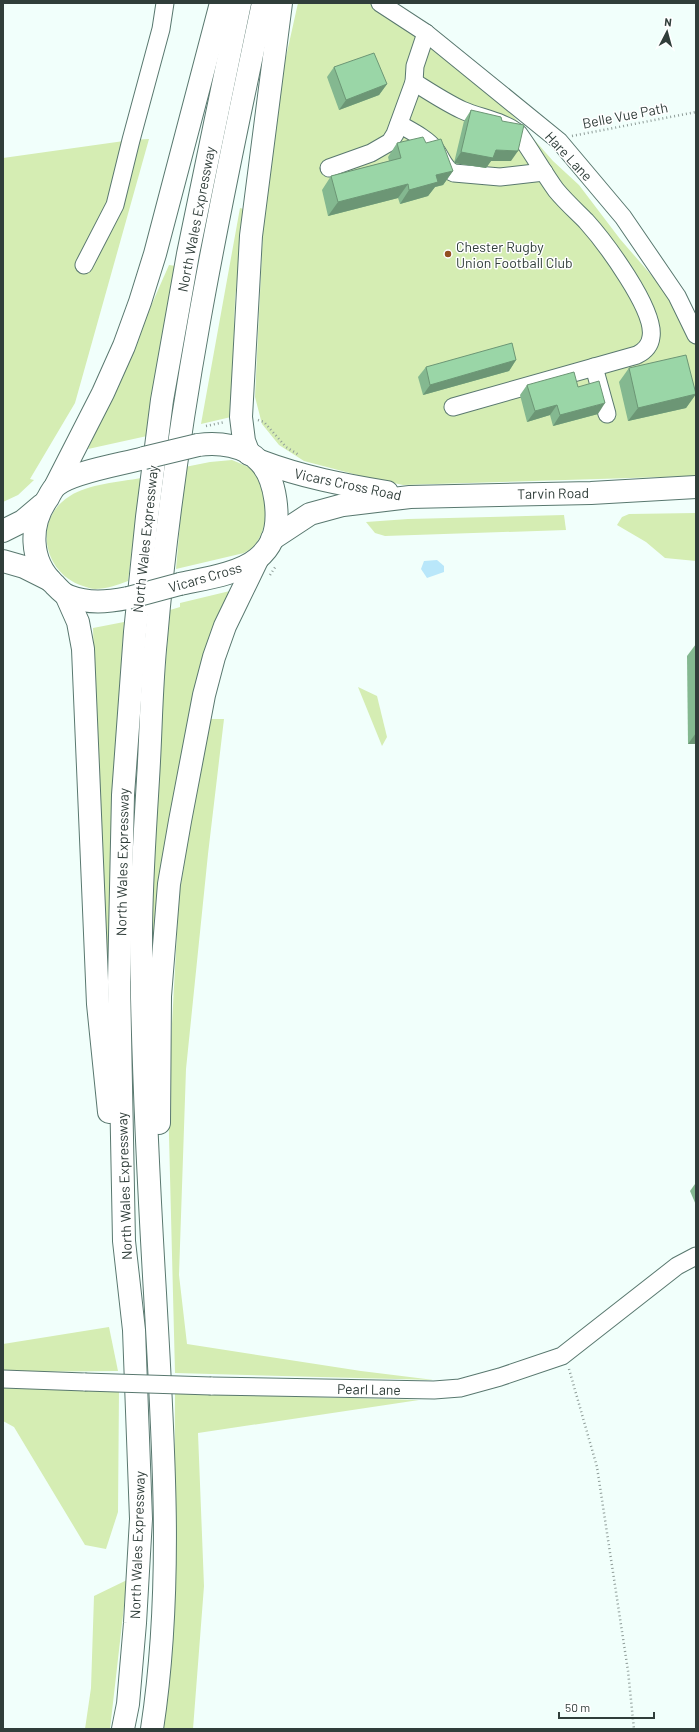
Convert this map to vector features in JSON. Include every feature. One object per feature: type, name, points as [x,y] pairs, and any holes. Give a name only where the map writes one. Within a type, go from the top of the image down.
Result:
[{"type":"highway","name":"Vicars Cross","points":[[221,3],[155,254],[140,302],[124,346],[103,393],[51,493],[37,516],[34,538],[39,562],[50,580],[66,595],[92,602],[104,602],[128,598],[245,567],[256,560],[266,550],[272,539],[276,524],[275,497],[267,472],[255,458],[241,428],[241,417],[251,236],[281,3]]},
{"type":"highway","name":"North Wales Expressway","points":[[124,1729],[128,1704],[135,1623],[141,1519],[134,1330],[124,1241],[119,974],[123,795],[135,632],[147,517],[162,400],[188,254],[240,3]]},
{"type":"highway","name":"North Wales Expressway","points":[[152,1729],[163,1623],[165,1525],[162,1416],[143,1078],[141,931],[155,641],[174,484],[210,259],[263,3]]},
{"type":"highway","points":[[3,531],[23,521],[67,478],[198,445],[218,444],[237,448],[255,458]]},
{"type":"highway","name":"Vicars Cross Road","points":[[255,458],[282,469],[326,481],[410,497]]},
{"type":"highway","name":"Tarvin Road","points":[[410,497],[591,493],[696,487]]},
{"type":"highway","name":"Vicars Cross Road","points":[[272,539],[310,514],[326,508],[410,497]]},
{"type":"highway","points":[[153,1262],[158,1179],[160,996],[169,884],[204,695],[214,657],[225,626],[256,560]]},
{"type":"highway","points":[[3,561],[24,567],[50,580]]},
{"type":"highway","points":[[66,595],[78,622],[83,649],[98,1004],[112,1149],[124,1241]]},
{"type":"street","points":[[84,265],[115,205],[161,29],[165,3]]},
{"type":"street","name":"Hare Lane","points":[[380,3],[426,33],[559,141],[623,217],[677,296],[696,335]]},
{"type":"street","points":[[329,168],[382,148],[390,142],[396,134],[414,82],[415,66],[426,33]]},
{"type":"street","points":[[414,82],[448,104],[512,129],[519,134],[557,191],[587,222],[632,284],[645,308],[651,325],[652,336],[646,349],[637,355],[453,407]]},
{"type":"street","points":[[399,124],[419,135],[435,149],[445,167],[454,174],[500,176],[544,172]]},
{"type":"street","points":[[594,367],[608,414]]},
{"type":"street","name":"Pearl Lane","points":[[3,1379],[211,1386],[434,1390],[460,1388],[500,1377],[562,1356],[677,1266],[696,1256]]},
{"type":"path","name":"Belle Vue Path","points":[[559,141],[567,137],[696,112]]},
{"type":"path","points":[[562,1356],[569,1368],[597,1468],[628,1670],[634,1729]]},
{"type":"green space","name":"Chester Rugby Union Football Club","points":[[298,3],[380,3],[479,77],[553,161],[579,185],[620,239],[672,299],[696,346],[696,476],[403,485],[304,461],[279,445],[262,424],[255,397],[264,210],[277,97]]},
{"type":"green space","points":[[149,139],[75,403],[30,479],[34,480],[18,495],[3,502],[3,158],[131,140]]},
{"type":"green space","points":[[240,208],[244,209],[235,300],[231,417],[201,424]]},
{"type":"green space","points":[[169,265],[176,266],[147,436],[88,449]]},
{"type":"green space","points":[[232,460],[251,469],[258,476],[263,485],[267,506],[266,518],[259,538],[254,546],[244,553],[176,569],[185,467],[210,462]]},
{"type":"green space","points":[[141,478],[128,581],[108,588],[95,589],[69,580],[59,570],[51,558],[47,545],[47,531],[50,518],[58,506],[77,492],[104,484]]},
{"type":"green space","points":[[696,513],[696,561],[665,558],[646,542],[617,525],[622,517],[629,514]]},
{"type":"green space","points":[[564,515],[566,530],[385,536],[375,533],[366,522],[408,519]]},
{"type":"green space","points":[[234,590],[155,1016],[149,946],[157,770],[170,610],[180,607],[180,603]]},
{"type":"green space","points":[[124,622],[114,770],[112,1000],[104,1000],[93,628]]},
{"type":"green space","points":[[358,687],[377,696],[387,737],[382,746]]},
{"type":"green space","points":[[211,719],[224,719],[208,854],[186,1069],[179,1275],[187,1344],[361,1371],[434,1380],[175,1373],[168,1097],[179,896],[197,785]]},
{"type":"green space","points":[[109,1327],[118,1371],[3,1372],[3,1344]]},
{"type":"green space","points":[[3,1388],[119,1390],[118,1512],[106,1549],[85,1545],[14,1427],[3,1421]]},
{"type":"green space","points":[[175,1393],[419,1400],[198,1433],[204,1586],[193,1729],[160,1729],[174,1603]]},
{"type":"green space","points":[[127,1580],[110,1729],[85,1729],[91,1688],[94,1596]]},
{"type":"water","points":[[437,560],[444,566],[444,572],[427,578],[421,569],[424,561]]},
{"type":"building","points":[[374,53],[387,84],[346,100],[334,67]]},
{"type":"building","points":[[471,110],[501,117],[502,121],[524,125],[518,151],[496,150],[493,158],[461,152]]},
{"type":"building","points":[[423,137],[426,143],[441,139],[453,171],[436,175],[438,182],[409,190],[408,184],[338,202],[331,176],[401,158],[397,143]]},
{"type":"building","points":[[512,343],[516,360],[430,385],[426,367]]},
{"type":"building","points":[[686,355],[696,394],[638,408],[629,368]]},
{"type":"building","points":[[574,372],[578,387],[599,381],[605,403],[560,415],[557,405],[535,411],[527,385]]},
{"type":"place","name":"Chester Rugby Union Football Club","points":[[448,254]]}]
